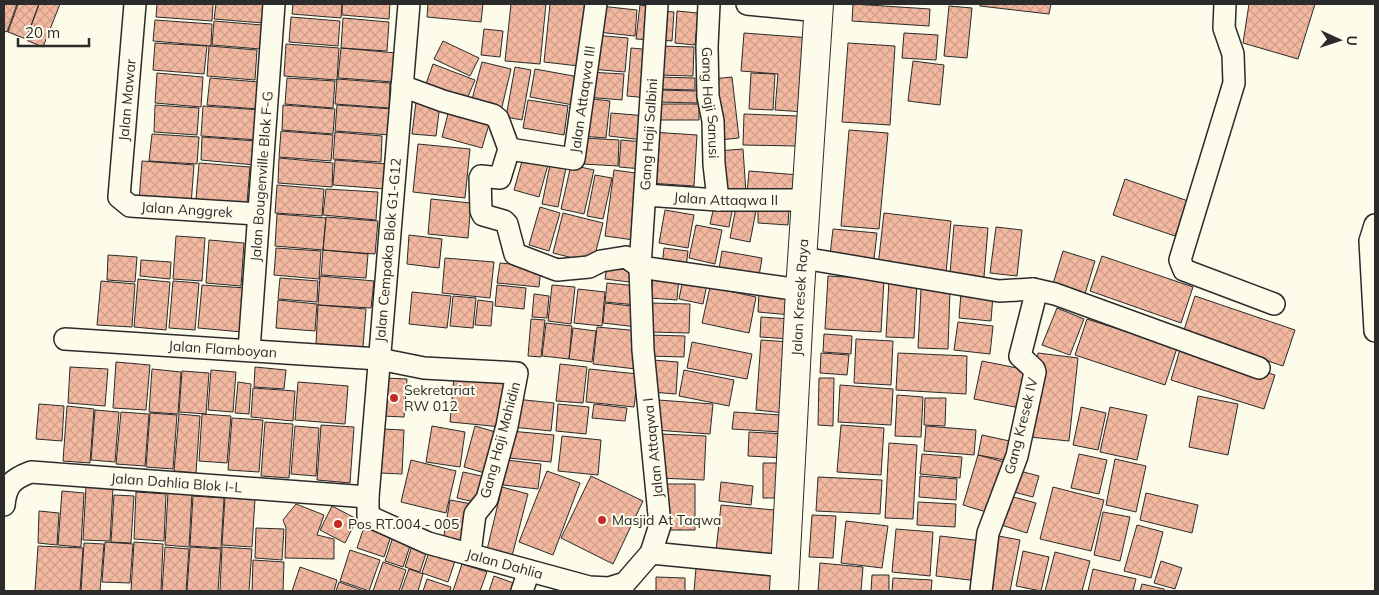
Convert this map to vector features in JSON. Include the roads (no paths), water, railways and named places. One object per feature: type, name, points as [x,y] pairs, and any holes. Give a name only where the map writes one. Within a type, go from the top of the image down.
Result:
[{"type":"street","name":"Jalan Mawar","points":[[119,197],[135,4]]},
{"type":"street","name":"Jalan Bougenville Blok F-G","points":[[249,350],[274,4]]},
{"type":"street","name":"Jalan Cempaka Blok G1-G12","points":[[368,496],[410,4]]},
{"type":"street","name":"Jalan Attaqwa III","points":[[510,149],[574,159],[596,4]]},
{"type":"street","name":"Gang Haji Salbini","points":[[640,267],[657,4]]},
{"type":"street","name":"Gang Haji Sanusi","points":[[709,4],[707,46],[708,96],[713,121],[714,164],[718,200]]},
{"type":"street","points":[[747,4],[819,7]]},
{"type":"street","points":[[1225,4],[1224,28],[1233,54],[1234,83],[1180,260],[1184,270],[1274,304]]},
{"type":"street","name":"Jalan Kresek Raya","points":[[784,579],[800,290],[819,7]]},
{"type":"street","points":[[402,86],[496,117],[510,149],[500,178],[482,176],[480,178],[481,211],[483,216],[504,221],[507,224],[515,254],[557,270],[589,268],[601,260],[622,256],[640,267],[800,290]]},
{"type":"street","name":"Jalan Attaqwa II","points":[[645,194],[718,200],[806,200]]},
{"type":"street","name":"Jalan Anggrek","points":[[119,197],[130,206],[258,214]]},
{"type":"street","points":[[1375,226],[1370,241],[1375,331]]},
{"type":"street","points":[[803,258],[999,291],[1034,289],[1055,294],[1259,368]]},
{"type":"street","name":"Jalan Attaqwa I","points":[[640,267],[643,350],[660,524],[651,553]]},
{"type":"street","name":"Gang Kresek IV","points":[[981,591],[988,533],[1017,456],[1035,372],[1020,356],[1034,301],[1034,289]]},
{"type":"street","name":"Jalan Flamboyan","points":[[66,338],[379,359]]},
{"type":"street","name":"Gang Haji Mahidin","points":[[379,359],[424,368],[518,373],[487,499],[475,514],[470,554]]},
{"type":"street","name":"Jalan Dahlia Blok I-L","points":[[4,505],[6,491],[16,478],[31,472],[368,496]]},
{"type":"street","name":"Jalan Dahlia","points":[[368,496],[368,516],[428,543],[589,587],[610,588],[625,583],[651,553]]},
{"type":"street","points":[[651,553],[784,579]]},
{"type":"street","points":[[522,591],[529,571]]},
{"type":"place","name":"Sekretariat RW 012","points":[[394,398]]},
{"type":"place","name":"Masjid At Taqwa","points":[[602,520]]},
{"type":"place","name":"Pos RT.004 - 005","points":[[338,524]]}]
